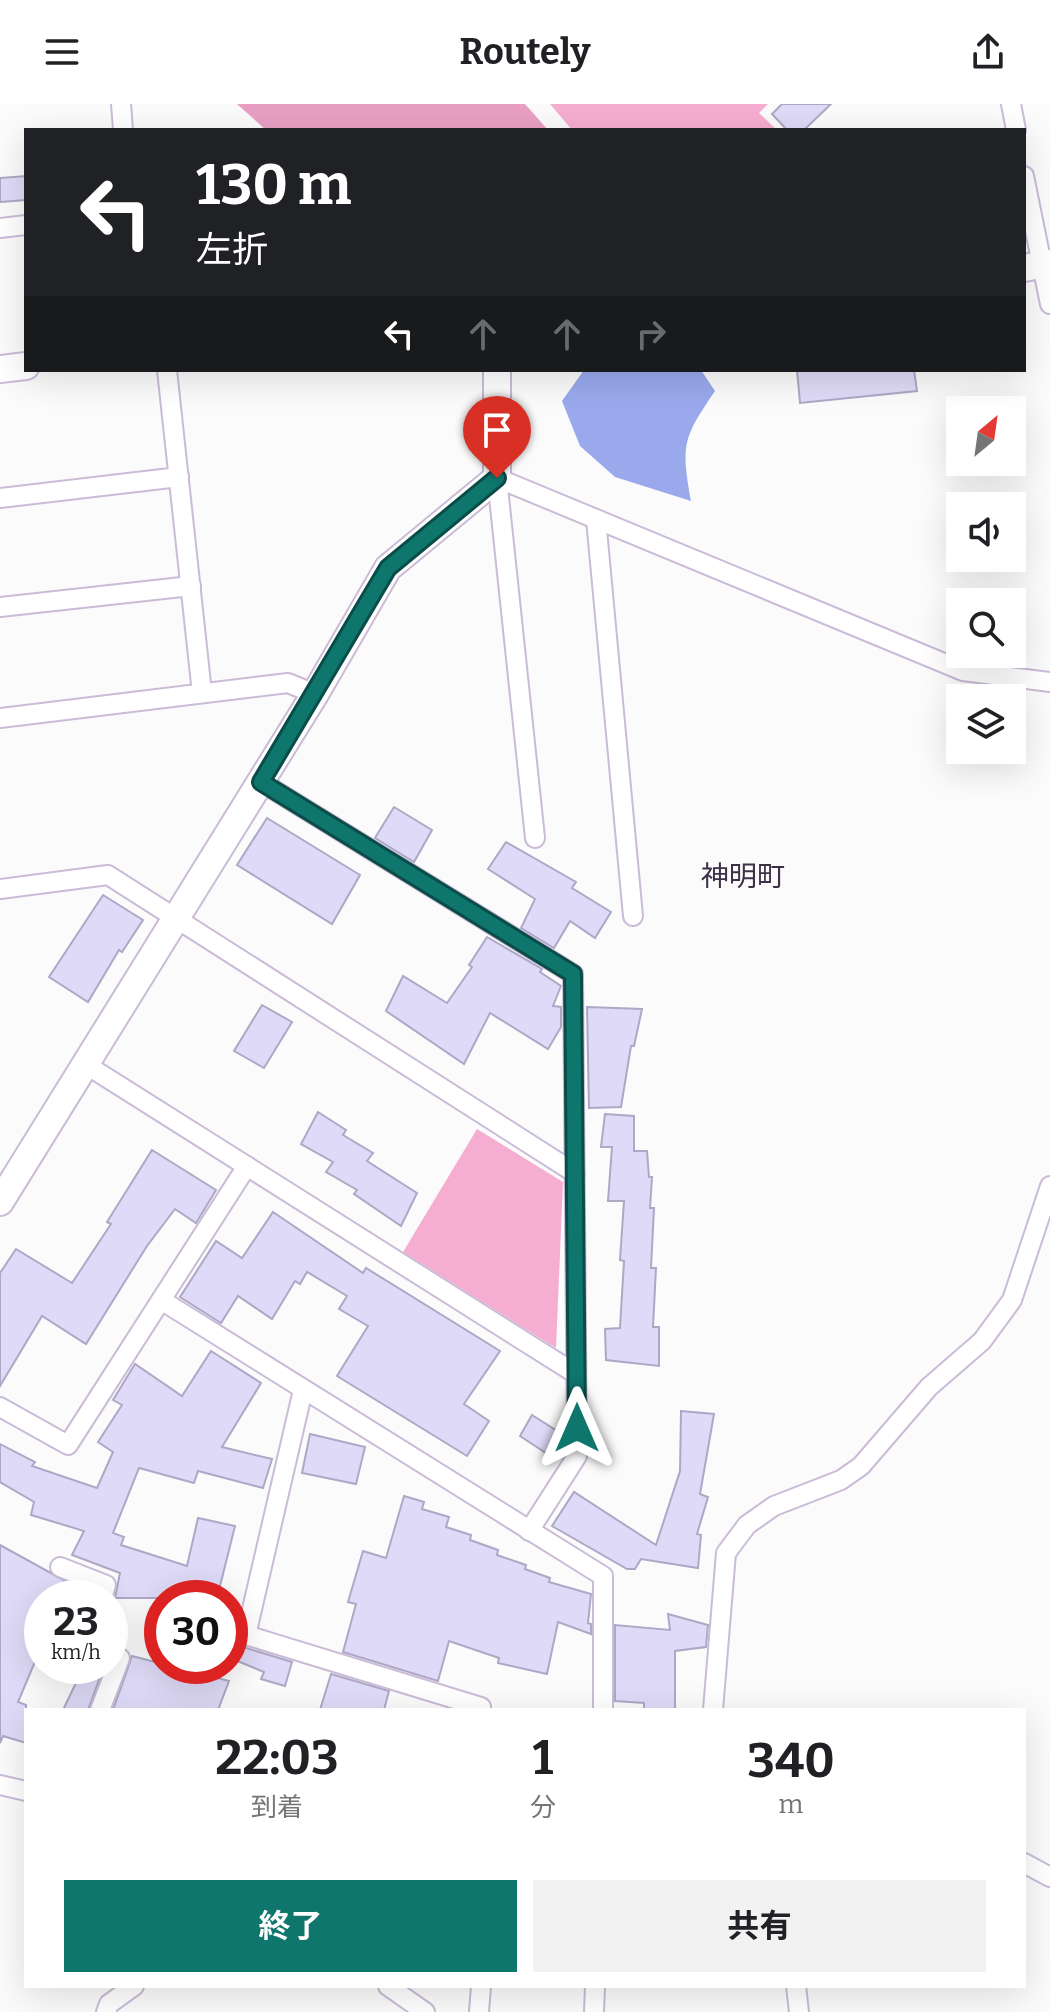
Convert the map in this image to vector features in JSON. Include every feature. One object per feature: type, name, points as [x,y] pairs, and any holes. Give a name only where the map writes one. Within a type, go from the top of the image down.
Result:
[{"type":"street","points":[[121,104],[123,128]]},
{"type":"street","points":[[1011,104],[1016,128]]},
{"type":"street","points":[[1026,187],[1050,304]]},
{"type":"street","points":[[0,228],[24,225]]},
{"type":"street","points":[[0,369],[24,366]]},
{"type":"street","points":[[167,372],[202,693]]},
{"type":"street","points":[[497,372],[497,478],[535,838]]},
{"type":"street","points":[[0,498],[179,477]]},
{"type":"street","points":[[497,478],[963,671],[1050,682]]},
{"type":"street","points":[[0,1202],[315,694],[388,568],[497,478]]},
{"type":"street","points":[[596,519],[633,916]]},
{"type":"street","points":[[0,607],[191,586]]},
{"type":"street","points":[[0,718],[288,683],[315,694]]},
{"type":"street","points":[[261,782],[573,974],[577,1456],[529,1531]]},
{"type":"street","points":[[0,889],[108,875],[575,1173]]},
{"type":"street","points":[[85,1064],[576,1374]]},
{"type":"street","points":[[0,1407],[68,1445],[247,1166]]},
{"type":"street","points":[[713,1708],[724,1617],[726,1553],[747,1525],[774,1506],[841,1480],[861,1466],[929,1387],[982,1341],[1012,1300],[1050,1186]]},
{"type":"street","points":[[161,1300],[603,1576],[603,1708]]},
{"type":"street","points":[[303,1390],[246,1635],[481,1708]]},
{"type":"street","points":[[60,1567],[93,1580]]},
{"type":"street","points":[[101,1708],[110,1684]]},
{"type":"street","points":[[0,1785],[24,1791]]},
{"type":"street","points":[[1026,1864],[1050,1877]]},
{"type":"street","points":[[106,2012],[109,2004],[131,1988]]},
{"type":"street","points":[[391,1988],[425,2012]]},
{"type":"street","points":[[479,2012],[481,1988]]},
{"type":"street","points":[[594,2012],[595,1988]]},
{"type":"street","points":[[796,1988],[799,2012]]},
{"type":"shaded area","points":[[237,104],[525,104],[546,128],[264,128]]},
{"type":"shaded area","points":[[550,104],[768,104],[759,113],[775,128],[570,128]]},
{"type":"shaded area","points":[[477,1129],[563,1182],[556,1348],[403,1252]]},
{"type":"water","points":[[583,372],[702,372],[715,391],[696,420],[687,442],[686,466],[691,501],[615,477],[580,446],[562,401]]},
{"type":"building","points":[[782,104],[831,104],[806,128],[785,128],[772,114]]},
{"type":"building","points":[[24,176],[24,200],[0,202],[0,178]]},
{"type":"building","points":[[797,372],[914,372],[917,391],[800,403]]},
{"type":"building","points":[[394,807],[432,830],[414,862],[375,838]]},
{"type":"building","points":[[267,818],[360,875],[332,924],[237,865]]},
{"type":"building","points":[[506,842],[576,882],[572,888],[611,912],[595,938],[570,921],[554,948],[521,928],[535,899],[488,869]]},
{"type":"building","points":[[103,895],[143,920],[122,952],[119,950],[88,1002],[49,977]]},
{"type":"building","points":[[487,937],[542,969],[540,972],[561,986],[553,1006],[561,1007],[561,1027],[548,1049],[490,1013],[464,1064],[386,1011],[403,976],[447,1003],[472,967],[469,965]]},
{"type":"building","points":[[262,1005],[292,1022],[264,1068],[234,1051]]},
{"type":"building","points":[[587,1007],[642,1009],[634,1046],[631,1046],[621,1107],[589,1108]]},
{"type":"building","points":[[318,1112],[346,1130],[343,1135],[373,1153],[367,1161],[417,1193],[401,1226],[354,1194],[357,1190],[326,1172],[333,1162],[301,1144]]},
{"type":"building","points":[[605,1114],[634,1116],[634,1151],[647,1151],[649,1177],[652,1177],[650,1208],[654,1208],[651,1268],[656,1268],[653,1327],[659,1327],[659,1366],[606,1360],[605,1329],[620,1328],[624,1201],[608,1201],[612,1147],[601,1147]]},
{"type":"building","points":[[152,1150],[216,1190],[196,1223],[175,1209],[147,1246],[86,1344],[42,1316],[0,1386],[0,1273],[16,1249],[72,1283],[111,1224],[107,1222]]},
{"type":"building","points":[[273,1212],[363,1273],[366,1268],[500,1351],[464,1404],[489,1421],[467,1456],[337,1376],[368,1326],[339,1309],[347,1296],[307,1272],[300,1284],[295,1281],[272,1319],[238,1296],[221,1323],[180,1297],[216,1241],[242,1258]]},
{"type":"building","points":[[211,1351],[261,1383],[222,1447],[272,1459],[263,1488],[198,1471],[194,1483],[139,1468],[113,1533],[124,1537],[121,1545],[187,1566],[198,1518],[235,1526],[222,1580],[144,1580],[144,1598],[128,1598],[128,1580],[119,1580],[120,1573],[72,1555],[84,1531],[31,1515],[34,1502],[0,1482],[0,1444],[35,1462],[32,1466],[97,1488],[113,1452],[98,1442],[122,1405],[113,1400],[135,1364],[182,1396]]},
{"type":"building","points":[[681,1411],[714,1414],[700,1494],[708,1497],[697,1534],[701,1535],[698,1568],[641,1559],[635,1569],[627,1569],[552,1526],[574,1492],[656,1545],[680,1471]]},
{"type":"building","points":[[532,1415],[565,1436],[555,1459],[520,1436]]},
{"type":"building","points":[[310,1434],[365,1447],[356,1484],[302,1473]]},
{"type":"building","points":[[404,1496],[424,1502],[422,1509],[449,1517],[446,1527],[471,1535],[470,1540],[498,1550],[497,1555],[526,1565],[525,1569],[550,1578],[549,1582],[591,1594],[588,1623],[591,1624],[591,1634],[558,1622],[547,1674],[498,1663],[499,1658],[449,1641],[438,1681],[343,1652],[356,1604],[348,1602],[363,1551],[386,1558]]},
{"type":"building","points":[[0,1545],[64,1580],[24,1580],[26,1684],[18,1702],[26,1705],[24,1742],[3,1736],[0,1743]]},
{"type":"building","points":[[668,1614],[708,1625],[706,1647],[675,1651],[675,1708],[644,1708],[644,1703],[615,1701],[615,1625],[670,1630]]},
{"type":"building","points":[[248,1649],[292,1662],[285,1686],[261,1679],[264,1672],[248,1665]]},
{"type":"building","points":[[132,1656],[144,1659],[144,1684],[228,1684],[219,1708],[114,1708],[122,1684],[128,1684]]},
{"type":"building","points":[[331,1674],[389,1691],[385,1708],[321,1708]]},
{"type":"building","points":[[75,1684],[97,1684],[89,1708],[64,1708]]},
{"type":"district","name":"神明町","points":[[743,876]]},
{"type":"route","points":[[497,478],[388,568],[261,782],[573,974],[577,1428]]}]
